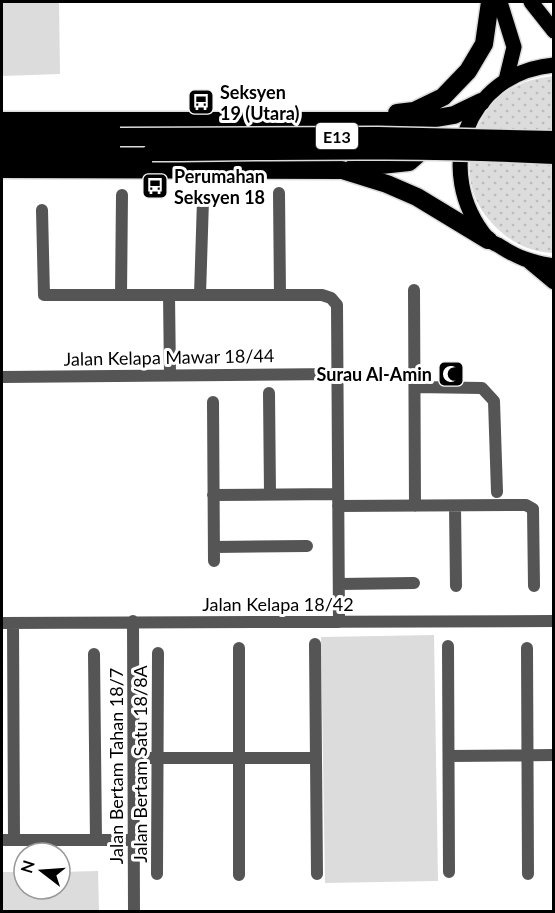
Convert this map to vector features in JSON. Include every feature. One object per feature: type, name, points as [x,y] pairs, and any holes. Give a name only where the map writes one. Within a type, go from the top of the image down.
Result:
[{"type":"highway","points":[[312,120],[414,111],[443,97],[468,71],[484,44],[490,2]]},
{"type":"highway","points":[[2,121],[419,121],[454,115],[481,102]]},
{"type":"highway","points":[[2,169],[342,170],[409,162],[417,155],[420,141],[412,129],[379,121]]},
{"type":"highway","name":"E13","points":[[2,137],[378,136],[554,140]]},
{"type":"highway","name":"E13","points":[[2,153],[392,150],[485,151],[554,155]]},
{"type":"highway","points":[[342,170],[366,176],[417,197],[488,240]]},
{"type":"main road","points":[[500,2],[514,47],[506,80]]},
{"type":"main road","points":[[531,2],[554,32]]},
{"type":"main road","points":[[554,65],[524,71],[506,80],[481,102],[467,126],[460,152],[460,180],[467,206],[488,240],[512,255],[530,262],[554,266]]},
{"type":"main road","points":[[530,262],[554,282]]},
{"type":"street","points":[[279,193],[280,295]]},
{"type":"street","points":[[121,295],[122,195]]},
{"type":"street","points":[[200,295],[203,200]]},
{"type":"street","points":[[42,210],[44,295],[322,295],[331,298],[337,305],[339,622]]},
{"type":"street","points":[[414,290],[415,506]]},
{"type":"street","points":[[169,295],[170,375]]},
{"type":"street","name":"Jalan Kelapa Mawar 18/44","points":[[2,377],[337,374]]},
{"type":"street","points":[[415,387],[482,388],[494,401],[497,492]]},
{"type":"street","points":[[269,393],[270,494]]},
{"type":"street","points":[[213,402],[214,561]]},
{"type":"street","points":[[213,495],[270,494],[415,506],[526,505],[532,509],[534,586]]},
{"type":"street","points":[[455,506],[456,586]]},
{"type":"street","points":[[213,547],[307,546]]},
{"type":"street","points":[[339,584],[414,583]]},
{"type":"street","name":"Jalan Bertam Tahan 18/7","points":[[133,621],[134,912]]},
{"type":"street","name":"Jalan Kelapa 18/42","points":[[7,623],[554,621]]},
{"type":"street","points":[[7,623],[8,840],[134,840]]},
{"type":"street","points":[[315,644],[317,874]]},
{"type":"street","points":[[448,646],[449,872]]},
{"type":"street","points":[[239,648],[239,875]]},
{"type":"street","points":[[527,648],[528,874]]},
{"type":"street","name":"Jalan Bertam Satu 18/8A","points":[[157,874],[158,653]]},
{"type":"street","points":[[94,654],[96,840]]},
{"type":"street","points":[[448,756],[554,755]]},
{"type":"street","points":[[134,758],[316,758]]},
{"type":"shaded area","points":[[2,2],[59,2],[60,74],[2,76]]},
{"type":"shaded area","points":[[553,76],[553,253],[518,244],[492,223],[474,194],[470,180],[470,165],[475,135],[481,121],[498,97],[521,84]]},
{"type":"shaded area","points":[[434,635],[438,881],[325,883],[321,637]]},
{"type":"shaded area","points":[[98,871],[99,911],[2,911],[2,872],[12,872],[12,901],[72,901],[72,872]]},
{"type":"place","name":"Seksyen 19 (Utara)","points":[[201,102]]},
{"type":"place","name":"Perumahan Seksyen 18","points":[[155,186]]},
{"type":"place","name":"Surau Al-Amin","points":[[451,374]]}]
